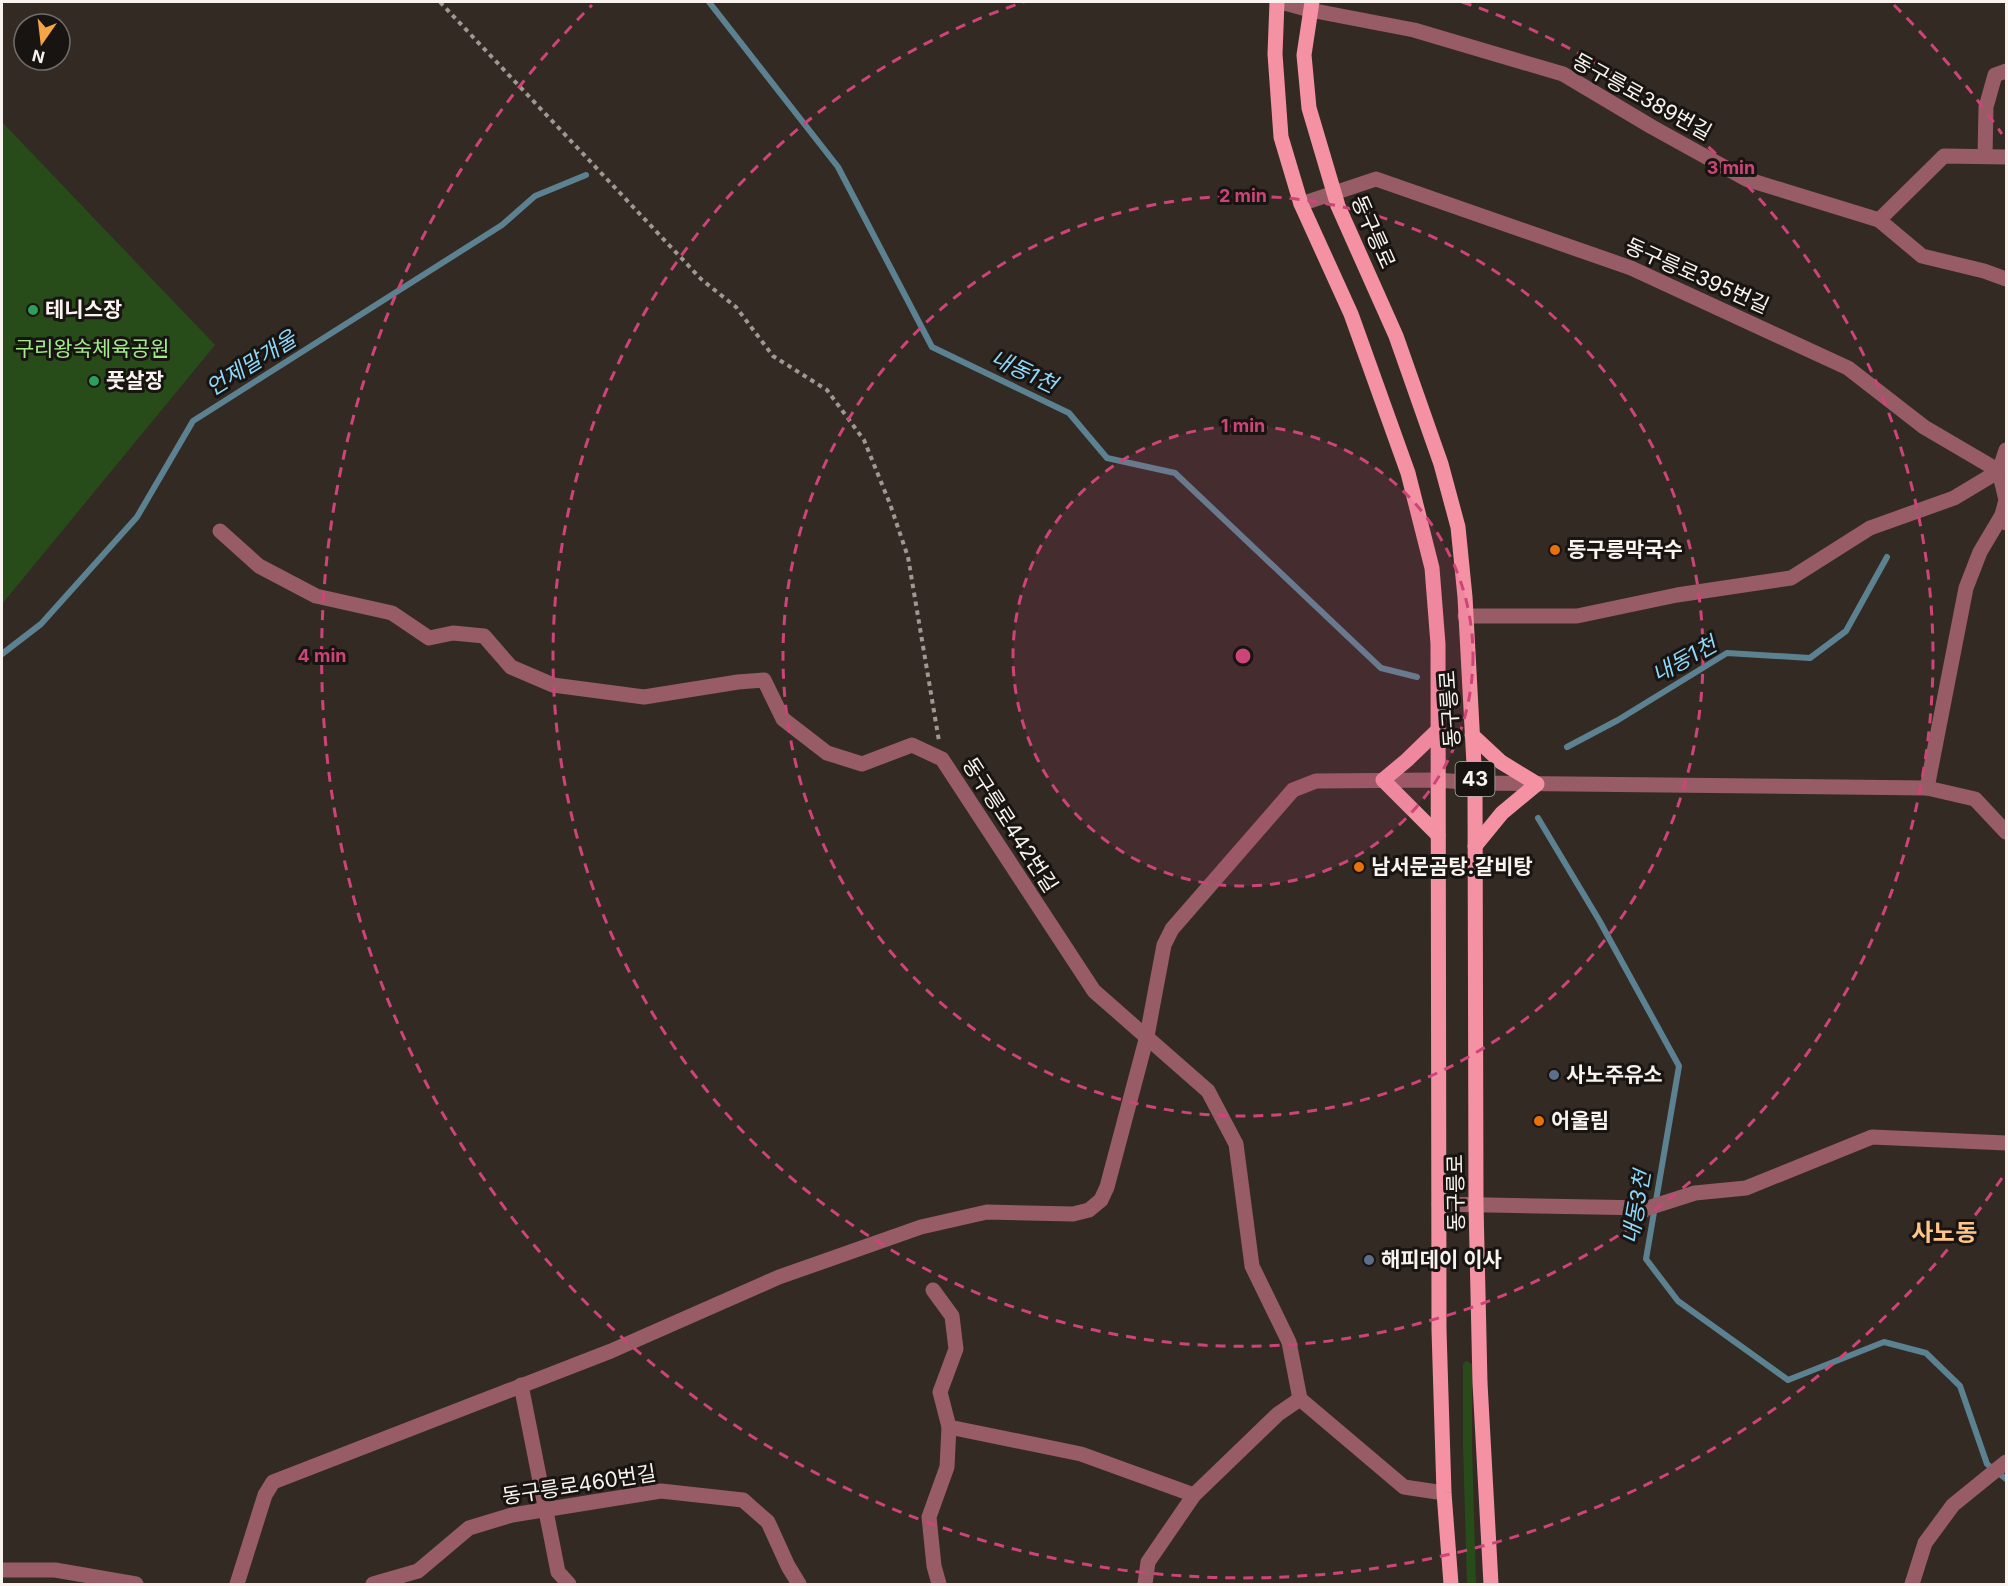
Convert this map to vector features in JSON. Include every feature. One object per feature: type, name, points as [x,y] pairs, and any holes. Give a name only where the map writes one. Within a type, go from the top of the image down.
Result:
[{"type":"main road","name":"동구릉로","points":[[1279,2],[1275,54],[1281,137],[1301,204],[1351,314],[1408,473],[1432,568],[1438,644],[1439,1330],[1444,1493],[1451,1584]]},
{"type":"main road","name":"동구릉로","points":[[1311,6],[1304,55],[1310,108],[1334,194],[1396,336],[1441,464],[1458,527],[1475,783],[1476,1204],[1480,1383],[1491,1584]]},
{"type":"main road","points":[[1438,730],[1383,780],[1438,835]]},
{"type":"main road","points":[[1472,735],[1501,762],[1537,784],[1502,813],[1475,846]]},
{"type":"street","name":"동구릉로389번길","points":[[1279,2],[1311,6],[1414,30],[1563,75],[1746,179],[1879,220],[1922,256],[2007,279]]},
{"type":"street","points":[[1985,156],[1986,107],[1995,75],[2007,71]]},
{"type":"street","points":[[1879,220],[1944,156],[2007,157]]},
{"type":"street","name":"동구릉로395번길","points":[[1301,204],[1376,179],[1631,268],[1848,368],[1924,427],[1999,471]]},
{"type":"street","points":[[1927,788],[1966,588],[1980,552],[2005,517],[2006,500],[1999,471],[2007,450]]},
{"type":"street","points":[[1465,616],[1577,616],[1677,595],[1791,578],[1870,528],[1954,498],[1999,471]]},
{"type":"street","name":"동구릉로442번길","points":[[220,531],[259,566],[316,596],[392,613],[429,638],[453,633],[484,636],[512,667],[554,684],[644,697],[764,680],[783,720],[827,753],[862,764],[912,745],[942,759],[1094,991],[1208,1091],[1236,1144],[1252,1266],[1289,1342],[1300,1400]]},
{"type":"street","points":[[237,1584],[265,1495],[273,1482],[611,1351],[779,1277],[921,1227],[987,1212],[1073,1214],[1089,1210],[1101,1200],[1107,1187],[1146,1036],[1164,945],[1172,929],[1293,790],[1316,781],[1383,780],[1927,788],[1975,799],[2007,832]]},
{"type":"street","points":[[1439,1204],[1648,1208],[1695,1193],[1746,1188],[1872,1137],[2007,1143]]},
{"type":"street","points":[[933,1290],[952,1316],[956,1349],[940,1392],[949,1427],[947,1467],[929,1517],[933,1566],[939,1584]]},
{"type":"street","points":[[521,1385],[558,1572],[569,1584]]},
{"type":"street","points":[[1145,1584],[1148,1562],[1194,1495],[1278,1414],[1300,1400],[1404,1487],[1444,1493]]},
{"type":"street","points":[[949,1427],[1081,1454],[1194,1495]]},
{"type":"street","points":[[1912,1584],[1925,1543],[1953,1505],[2003,1465]]},
{"type":"street","name":"동구릉로460번길","points":[[373,1584],[418,1571],[469,1528],[512,1515],[661,1491],[743,1500],[768,1522],[799,1584]]},
{"type":"street","points":[[2,1570],[55,1570],[136,1584]]},
{"type":"path","points":[[440,2],[702,280],[736,307],[773,356],[826,390],[864,440],[890,504],[908,557],[942,759]]},
{"type":"green space","name":"구리왕숙체육공원","points":[[2,122],[215,345],[2,604]]},
{"type":"green space","points":[[1466,1361],[1472,1364],[1476,1584],[1467,1584],[1463,1444],[1463,1364]]},
{"type":"waterway","name":"내동1천","points":[[709,2],[838,167],[932,347],[1069,413],[1107,458],[1175,473],[1381,668],[1417,677]]},
{"type":"waterway","name":"언제말개울","points":[[2,654],[41,624],[137,517],[193,421],[502,225],[535,196],[586,175]]},
{"type":"waterway","name":"내동1천","points":[[1567,747],[1618,720],[1727,653],[1810,658],[1846,631],[1887,557]]},
{"type":"waterway","name":"내동3천","points":[[1538,818],[1599,920],[1679,1066],[1646,1259],[1678,1301],[1788,1380],[1884,1342],[1926,1353],[1960,1386],[1987,1464],[2006,1479]]},
{"type":"place","name":"테니스장","points":[[33,310]]},
{"type":"place","name":"풋살장","points":[[94,381]]},
{"type":"place","name":"동구릉막국수","points":[[1555,550]]},
{"type":"place","name":"남서문곰탕.갈비탕","points":[[1359,867]]},
{"type":"place","name":"사노주유소","points":[[1554,1075]]},
{"type":"place","name":"어울림","points":[[1539,1121]]},
{"type":"place","name":"해피데이 이사","points":[[1369,1260]]},
{"type":"district","name":"사노동","points":[[1944,1233]]}]
